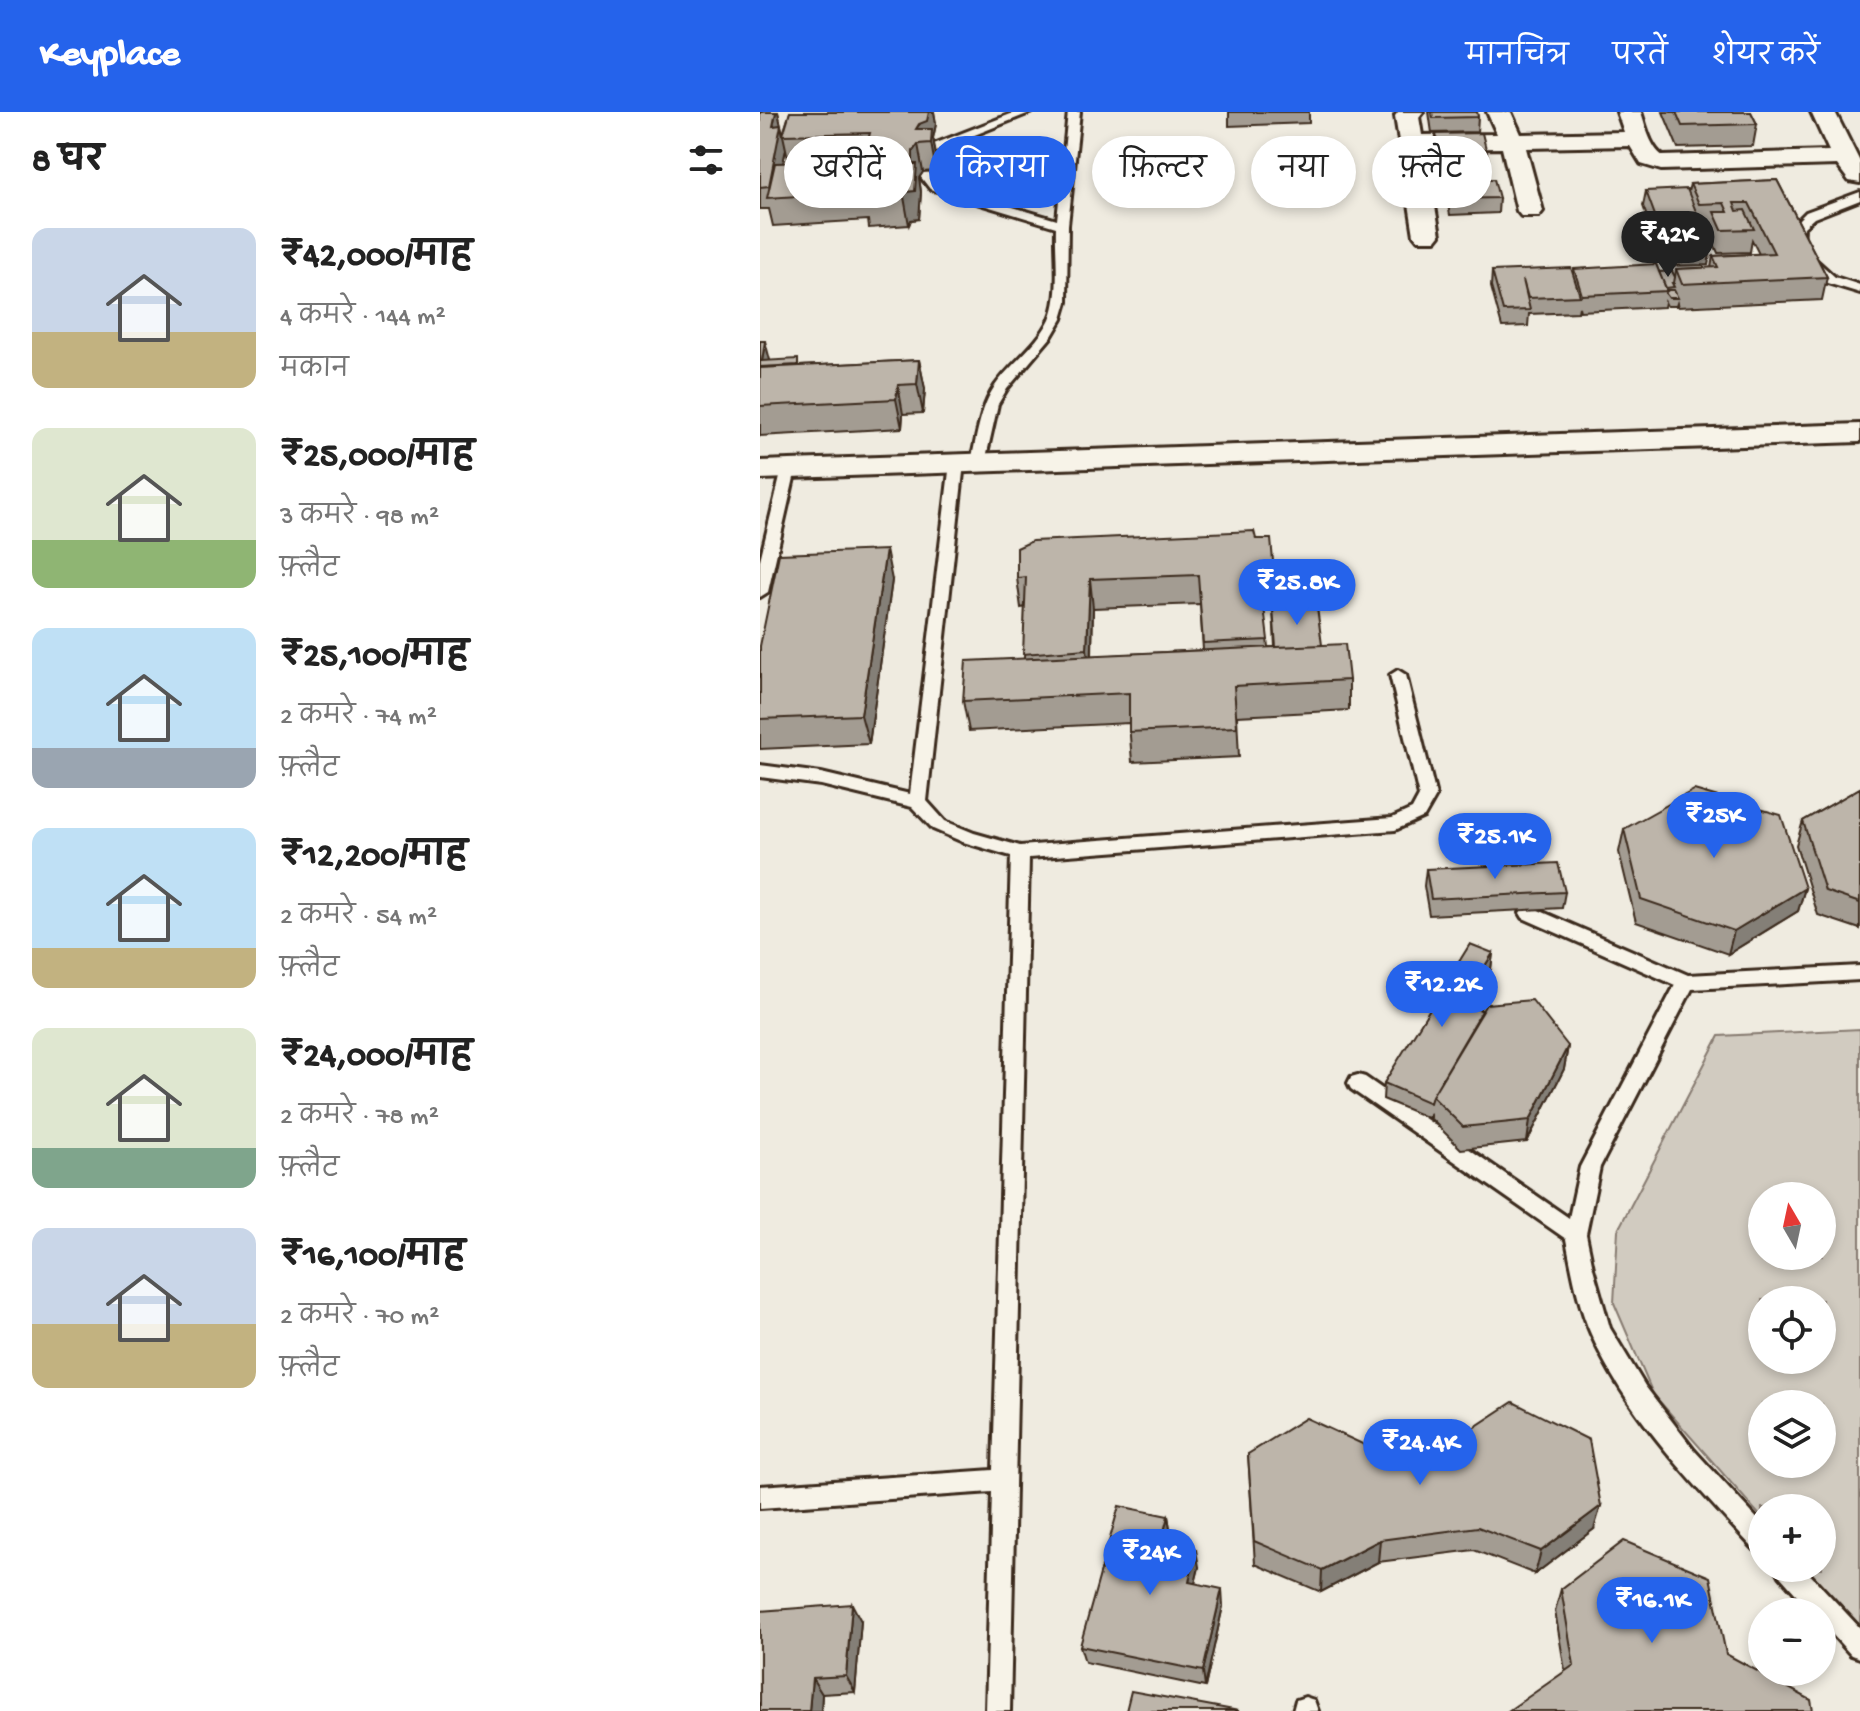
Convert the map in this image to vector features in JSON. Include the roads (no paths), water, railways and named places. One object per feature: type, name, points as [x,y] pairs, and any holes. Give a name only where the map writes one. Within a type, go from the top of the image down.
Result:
[{"type":"street","points":[[1410,136],[1407,116],[1411,112]]},
{"type":"street","points":[[1494,188],[1527,200],[1512,141],[1499,112]]},
{"type":"street","points":[[1629,112],[1638,139],[1650,159],[1661,163],[1844,158]]},
{"type":"street","points":[[1823,112],[1844,158],[1860,178]]},
{"type":"street","points":[[1492,141],[1638,139]]},
{"type":"street","points":[[1422,208],[1427,235]]},
{"type":"street","points":[[774,469],[1860,433]]},
{"type":"lane","points":[[924,157],[938,146],[1026,112]]},
{"type":"lane","points":[[918,802],[968,462],[991,404],[1001,387],[1046,336],[1061,302],[1062,225],[1074,112]]},
{"type":"lane","points":[[923,172],[934,187],[1062,225]]},
{"type":"lane","points":[[1799,242],[1798,226],[1810,215],[1860,196]]},
{"type":"lane","points":[[1808,258],[1831,280],[1860,289]]},
{"type":"lane","points":[[760,592],[774,469]]},
{"type":"lane","points":[[760,771],[821,779],[918,802],[939,825],[969,838],[1020,852],[1395,824],[1418,813],[1428,796],[1398,675]]},
{"type":"lane","points":[[998,1711],[1020,852]]},
{"type":"lane","points":[[1529,913],[1686,982],[1860,973]]},
{"type":"lane","points":[[1686,982],[1590,1167],[1581,1197],[1576,1234],[1600,1331],[1637,1393],[1686,1458],[1748,1526]]},
{"type":"lane","points":[[1358,1083],[1576,1234]]},
{"type":"lane","points":[[760,1497],[1005,1480]]},
{"type":"lane","points":[[1801,1582],[1860,1646]]}]
